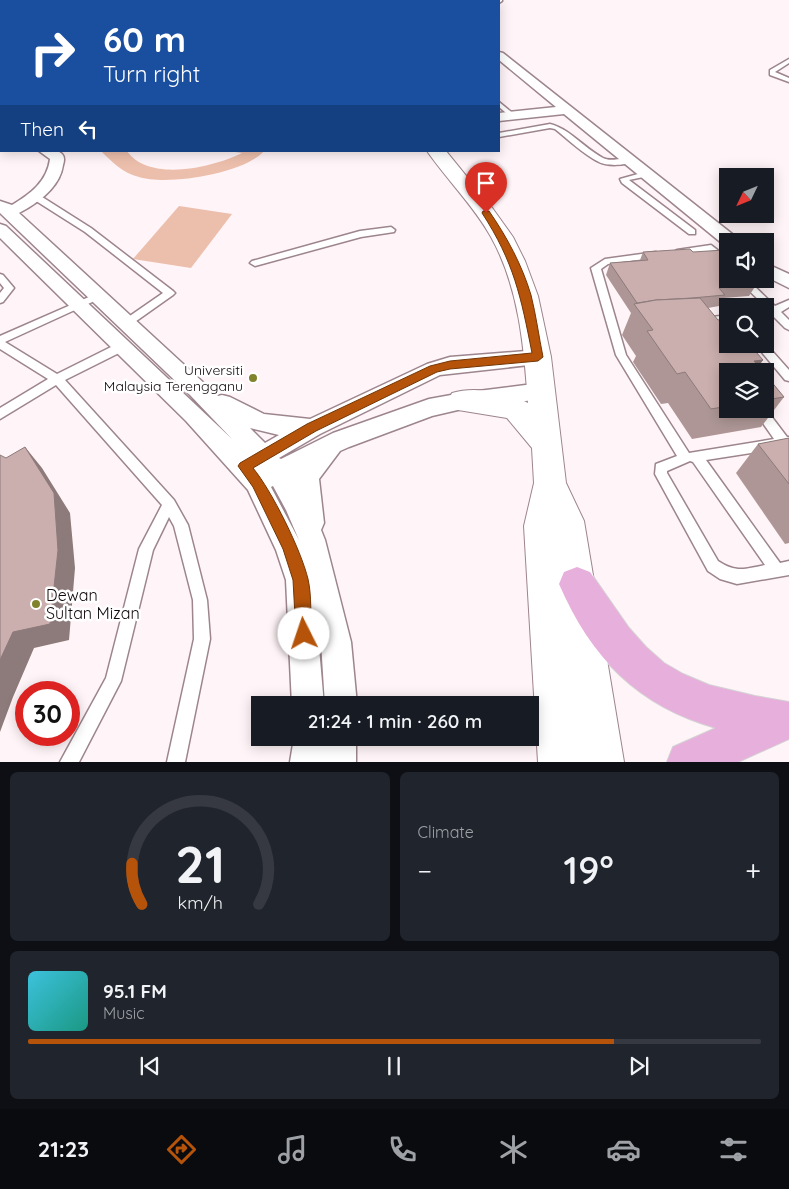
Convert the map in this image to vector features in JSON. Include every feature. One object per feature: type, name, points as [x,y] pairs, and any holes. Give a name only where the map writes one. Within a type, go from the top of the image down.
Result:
[{"type":"main road","points":[[437,152],[502,236],[514,261],[526,296],[538,357],[550,483],[541,526],[560,762]]},
{"type":"main road","points":[[462,401],[497,404],[517,410],[546,444]]},
{"type":"main road","points":[[550,483],[568,521],[602,762]]},
{"type":"main road","points":[[577,584],[615,643],[652,678],[675,693],[714,708],[784,719]]},
{"type":"main road","points":[[688,762],[784,719]]},
{"type":"street","points":[[500,57],[720,233]]},
{"type":"street","points":[[500,117],[566,110]]},
{"type":"street","points":[[48,152],[57,157],[51,178],[36,197],[4,209],[89,300],[123,346],[260,469],[297,505],[312,540]]},
{"type":"street","points":[[0,229],[89,300],[128,322],[198,389],[260,469],[300,580],[307,696]]},
{"type":"street","points":[[774,273],[789,282]]},
{"type":"street","points":[[260,469],[312,428],[434,369],[450,365],[538,357]]},
{"type":"street","points":[[410,381],[429,408]]},
{"type":"street","points":[[198,389],[238,414],[258,423],[275,427],[312,428]]},
{"type":"street","points":[[260,469],[429,408],[462,401],[541,391]]},
{"type":"street","points":[[339,696],[336,642],[312,540],[307,477],[321,457],[340,440]]},
{"type":"street","points":[[307,762],[309,746]]},
{"type":"street","points":[[339,762],[340,746]]},
{"type":"lane","points":[[789,61],[772,71],[772,74],[789,80]]},
{"type":"lane","points":[[500,105],[513,116]]},
{"type":"lane","points":[[500,135],[550,126],[557,128],[602,160],[609,162],[629,161]]},
{"type":"lane","points":[[645,174],[624,179],[625,182],[692,232]]},
{"type":"lane","points":[[36,197],[88,230],[170,293],[128,322]]},
{"type":"lane","points":[[255,263],[360,234],[391,230]]},
{"type":"lane","points":[[719,256],[711,248],[605,262],[599,264],[596,268],[620,327],[624,360],[691,458],[783,569],[737,577],[725,574],[713,566],[661,474],[661,468],[665,464],[691,458],[786,443]]},
{"type":"lane","points":[[0,277],[9,288],[0,300]]},
{"type":"lane","points":[[750,288],[758,298]]},
{"type":"lane","points":[[0,340],[89,300]]},
{"type":"lane","points":[[774,310],[789,303]]},
{"type":"lane","points":[[774,315],[789,326]]},
{"type":"lane","points":[[700,330],[694,322],[719,319]]},
{"type":"lane","points":[[0,344],[57,379],[169,504],[182,525],[200,600],[202,639],[176,762]]},
{"type":"lane","points":[[0,414],[57,379],[123,346]]},
{"type":"lane","points":[[768,353],[789,377]]},
{"type":"lane","points":[[765,418],[786,443]]},
{"type":"lane","points":[[69,762],[113,681],[146,549],[169,504]]},
{"type":"shaded area","points":[[102,152],[128,152],[137,161],[150,167],[182,169],[215,163],[242,153],[235,152],[263,152],[254,159],[223,172],[186,179],[168,180],[139,177],[128,173]]},
{"type":"shaded area","points":[[179,206],[232,214],[191,268],[133,259]]},
{"type":"building","points":[[690,249],[693,252],[719,250],[719,288],[725,295],[637,303],[610,263],[648,260],[643,252]]},
{"type":"building","points":[[700,298],[719,320],[719,353],[757,353],[763,360],[754,361],[756,363],[719,363],[719,408],[711,409],[685,372],[677,374],[647,331],[653,330],[634,304],[656,300]]},
{"type":"building","points":[[774,385],[784,397],[774,399]]},
{"type":"building","points":[[789,438],[789,484],[758,444]]},
{"type":"building","name":"Dewan Sultan Mizan","points":[[25,447],[54,493],[58,550],[50,624],[13,632],[0,660],[0,455],[6,458]]},
{"type":"place","name":"Universiti Malaysia Terengganu","points":[[253,378]]},
{"type":"place","name":"Dewan Sultan Mizan","points":[[36,604]]},
{"type":"route","points":[[304,634],[300,580],[289,548],[257,483],[244,466],[312,428],[434,369],[450,365],[538,357],[526,296],[514,261],[502,236],[486,213]]}]
